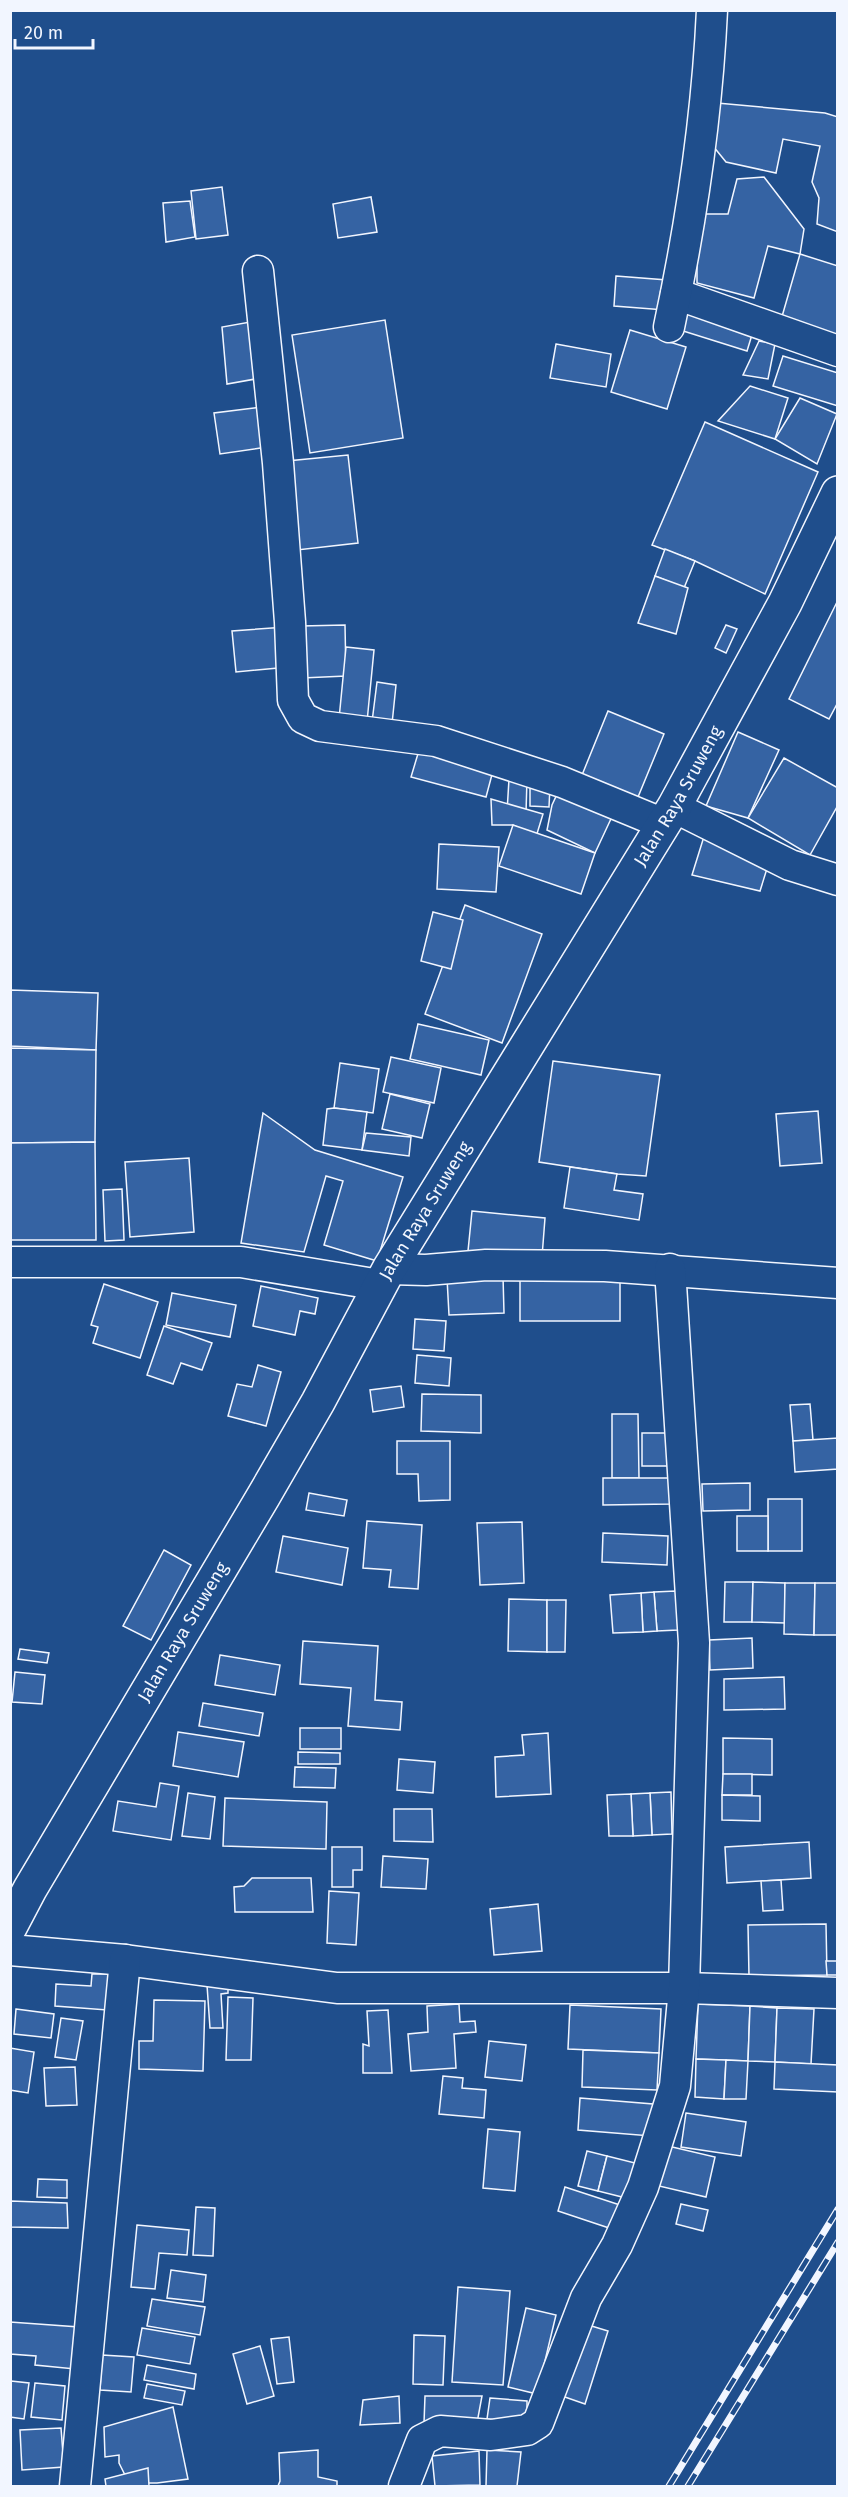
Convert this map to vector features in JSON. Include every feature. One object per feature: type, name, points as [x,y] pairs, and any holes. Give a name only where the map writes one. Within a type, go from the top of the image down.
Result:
[{"type":"highway","name":"Jalan Raya Sruweng","points":[[10,1927],[30,1889],[312,1412],[385,1277],[669,816],[785,603],[837,493]]},
{"type":"street","points":[[669,327],[709,81],[712,10]]},
{"type":"street","points":[[258,271],[278,463],[290,622],[293,700],[303,718],[320,726],[436,741],[669,816],[790,865],[837,880]]},
{"type":"street","points":[[676,294],[837,351]]},
{"type":"street","points":[[10,1262],[241,1262],[385,1277],[426,1270],[486,1265],[605,1266],[837,1283]]},
{"type":"street","points":[[404,2487],[422,2440],[440,2432],[491,2435],[527,2430],[538,2423],[586,2298],[617,2245],[643,2187],[675,2086],[684,1989],[694,1643],[670,1269]]},
{"type":"street","points":[[10,1950],[125,1960],[337,1988],[684,1989],[837,1993]]},
{"type":"street","points":[[75,2487],[125,1960]]},
{"type":"building","points":[[717,103],[825,113],[838,117],[838,232],[817,224],[819,198],[812,182],[820,146],[783,139],[776,173],[726,162],[713,146]]},
{"type":"building","points":[[764,177],[804,229],[800,254],[768,246],[754,298],[697,283],[697,214],[728,214],[737,179]]},
{"type":"building","points":[[222,187],[228,235],[196,239],[191,191]]},
{"type":"building","points":[[371,197],[377,232],[338,238],[333,204]]},
{"type":"building","points":[[190,201],[195,237],[166,242],[163,203]]},
{"type":"building","points":[[800,254],[838,266],[838,337],[781,320]]},
{"type":"building","points":[[616,276],[667,280],[665,310],[614,306]]},
{"type":"building","points":[[688,303],[755,325],[747,351],[680,330]]},
{"type":"building","points":[[385,320],[403,438],[310,453],[292,335]]},
{"type":"building","points":[[256,321],[261,378],[227,384],[222,327]]},
{"type":"building","points":[[630,330],[686,347],[667,409],[611,392]]},
{"type":"building","points":[[759,341],[775,344],[768,379],[743,375]]},
{"type":"building","points":[[556,344],[611,354],[606,387],[550,378]]},
{"type":"building","points":[[783,356],[838,373],[838,406],[773,386]]},
{"type":"building","points":[[750,386],[788,398],[775,439],[718,421]]},
{"type":"building","points":[[800,398],[837,414],[817,464],[775,439]]},
{"type":"building","points":[[261,407],[267,447],[220,454],[214,413]]},
{"type":"building","points":[[705,422],[818,472],[765,594],[695,561],[652,545]]},
{"type":"building","points":[[348,455],[358,543],[297,550],[287,461]]},
{"type":"building","points":[[665,549],[695,561],[684,588],[655,576]]},
{"type":"building","points":[[655,576],[688,588],[676,634],[638,623]]},
{"type":"building","points":[[838,600],[838,702],[829,719],[789,699]]},
{"type":"building","points":[[345,625],[346,676],[302,678],[301,626]]},
{"type":"building","points":[[726,625],[737,629],[726,653],[715,648]]},
{"type":"building","points":[[286,627],[289,667],[236,672],[232,631]]},
{"type":"building","points":[[346,647],[374,650],[367,722],[339,719]]},
{"type":"building","points":[[377,682],[396,685],[392,724],[372,722]]},
{"type":"building","points":[[608,711],[664,734],[638,797],[582,775]]},
{"type":"building","points":[[738,732],[779,750],[748,818],[706,806]]},
{"type":"building","points":[[420,747],[494,767],[486,797],[411,777]]},
{"type":"building","points":[[784,758],[838,788],[838,805],[810,855],[748,818]]},
{"type":"building","points":[[509,779],[527,779],[526,813],[507,812]]},
{"type":"building","points":[[530,785],[550,786],[549,807],[530,806]]},
{"type":"building","points":[[560,788],[617,806],[595,853],[547,830],[552,805]]},
{"type":"building","points":[[491,799],[543,814],[536,837],[513,825],[492,825]]},
{"type":"building","points":[[513,825],[595,853],[581,894],[499,866]]},
{"type":"building","points":[[706,830],[770,859],[760,891],[692,875]]},
{"type":"building","points":[[439,844],[499,847],[496,892],[437,889]]},
{"type":"building","points":[[465,905],[542,934],[502,1043],[425,1014]]},
{"type":"building","points":[[433,912],[463,920],[451,969],[421,961]]},
{"type":"building","points":[[10,990],[98,993],[96,1050],[10,1046]]},
{"type":"building","points":[[418,1024],[489,1040],[481,1075],[410,1059]]},
{"type":"building","points":[[10,1048],[96,1050],[95,1142],[10,1143]]},
{"type":"building","points":[[391,1057],[441,1068],[434,1103],[383,1092]]},
{"type":"building","points":[[553,1061],[660,1075],[646,1176],[539,1162]]},
{"type":"building","points":[[340,1063],[379,1069],[373,1113],[334,1108]]},
{"type":"building","points":[[390,1094],[430,1104],[422,1138],[382,1129]]},
{"type":"building","points":[[327,1109],[367,1112],[362,1150],[323,1145]]},
{"type":"building","points":[[818,1111],[822,1163],[780,1166],[776,1114]]},
{"type":"building","points":[[263,1113],[315,1150],[403,1177],[377,1261],[324,1245],[343,1181],[326,1176],[304,1252],[241,1243]]},
{"type":"building","points":[[366,1133],[411,1137],[409,1156],[362,1150]]},
{"type":"building","points":[[95,1142],[96,1240],[10,1240],[10,1143]]},
{"type":"building","points":[[189,1158],[194,1232],[130,1237],[125,1162]]},
{"type":"building","points":[[570,1167],[617,1174],[614,1190],[643,1194],[639,1220],[564,1208]]},
{"type":"building","points":[[122,1189],[124,1240],[105,1241],[103,1190]]},
{"type":"building","points":[[472,1211],[545,1218],[542,1257],[468,1251]]},
{"type":"building","points":[[503,1276],[504,1313],[449,1315],[447,1278]]},
{"type":"building","points":[[520,1276],[620,1276],[620,1321],[520,1321]]},
{"type":"building","points":[[104,1284],[158,1302],[140,1358],[93,1343],[98,1327],[91,1325]]},
{"type":"building","points":[[261,1286],[318,1298],[315,1314],[300,1311],[295,1335],[253,1326]]},
{"type":"building","points":[[172,1293],[236,1305],[230,1337],[166,1325]]},
{"type":"building","points":[[415,1319],[446,1321],[444,1351],[413,1349]]},
{"type":"building","points":[[164,1326],[212,1343],[202,1370],[181,1363],[173,1384],[147,1375]]},
{"type":"building","points":[[417,1355],[451,1358],[449,1386],[415,1383]]},
{"type":"building","points":[[258,1365],[281,1372],[266,1426],[228,1416],[237,1384],[252,1387]]},
{"type":"building","points":[[401,1386],[404,1407],[373,1412],[370,1390]]},
{"type":"building","points":[[422,1394],[481,1395],[481,1433],[421,1431]]},
{"type":"building","points":[[810,1404],[813,1440],[793,1441],[790,1405]]},
{"type":"building","points":[[612,1414],[638,1414],[639,1478],[612,1478]]},
{"type":"building","points":[[642,1433],[669,1433],[668,1466],[642,1466]]},
{"type":"building","points":[[838,1438],[838,1469],[795,1472],[793,1441]]},
{"type":"building","points":[[397,1441],[450,1441],[450,1500],[419,1501],[418,1474],[397,1474]]},
{"type":"building","points":[[603,1478],[670,1478],[671,1504],[603,1505]]},
{"type":"building","points":[[750,1483],[750,1510],[703,1511],[702,1484]]},
{"type":"building","points":[[309,1493],[347,1500],[344,1516],[306,1510]]},
{"type":"building","points":[[768,1499],[802,1499],[802,1551],[768,1551]]},
{"type":"building","points":[[737,1516],[768,1516],[768,1551],[737,1551]]},
{"type":"building","points":[[367,1521],[422,1525],[418,1589],[389,1587],[391,1570],[363,1568]]},
{"type":"building","points":[[522,1522],[524,1583],[480,1585],[477,1523]]},
{"type":"building","points":[[603,1533],[668,1536],[667,1565],[602,1562]]},
{"type":"building","points":[[283,1536],[348,1548],[342,1585],[276,1572]]},
{"type":"building","points":[[164,1550],[191,1565],[151,1640],[123,1626]]},
{"type":"building","points":[[725,1582],[753,1582],[752,1622],[724,1622]]},
{"type":"building","points":[[753,1582],[785,1583],[785,1623],[752,1622]]},
{"type":"building","points":[[785,1583],[815,1583],[814,1635],[784,1634]]},
{"type":"building","points":[[815,1583],[838,1583],[838,1635],[814,1635]]},
{"type":"building","points":[[676,1591],[678,1630],[657,1631],[654,1592]]},
{"type":"building","points":[[654,1592],[657,1631],[643,1632],[641,1593]]},
{"type":"building","points":[[641,1593],[643,1632],[613,1633],[610,1595]]},
{"type":"building","points":[[509,1599],[547,1600],[547,1652],[508,1651]]},
{"type":"building","points":[[547,1600],[566,1600],[565,1652],[547,1652]]},
{"type":"building","points":[[752,1638],[753,1668],[710,1670],[709,1640]]},
{"type":"building","points":[[303,1641],[378,1646],[375,1700],[402,1702],[400,1730],[348,1726],[351,1688],[300,1684]]},
{"type":"building","points":[[20,1649],[49,1653],[47,1663],[18,1659]]},
{"type":"building","points":[[220,1655],[280,1665],[275,1695],[215,1685]]},
{"type":"building","points":[[15,1672],[45,1675],[42,1704],[12,1702]]},
{"type":"building","points":[[784,1677],[785,1709],[724,1710],[724,1679]]},
{"type":"building","points":[[203,1703],[263,1713],[259,1736],[199,1726]]},
{"type":"building","points":[[300,1728],[341,1728],[341,1749],[300,1749]]},
{"type":"building","points":[[178,1732],[244,1742],[238,1777],[173,1766]]},
{"type":"building","points":[[548,1733],[551,1794],[496,1797],[495,1757],[524,1755],[522,1735]]},
{"type":"building","points":[[723,1738],[772,1739],[772,1775],[723,1774]]},
{"type":"building","points":[[298,1752],[340,1753],[340,1764],[298,1764]]},
{"type":"building","points":[[399,1759],[435,1762],[433,1793],[397,1790]]},
{"type":"building","points":[[295,1767],[336,1768],[335,1788],[294,1787]]},
{"type":"building","points":[[723,1774],[752,1774],[752,1795],[722,1795]]},
{"type":"building","points":[[160,1783],[179,1786],[171,1840],[113,1831],[118,1801],[156,1807]]},
{"type":"building","points":[[671,1792],[672,1834],[652,1835],[650,1793]]},
{"type":"building","points":[[188,1793],[215,1797],[210,1839],[182,1836]]},
{"type":"building","points":[[650,1793],[652,1835],[633,1836],[631,1794]]},
{"type":"building","points":[[631,1794],[633,1836],[609,1836],[607,1795]]},
{"type":"building","points":[[722,1795],[760,1796],[760,1821],[722,1820]]},
{"type":"building","points":[[225,1798],[327,1802],[326,1849],[223,1846]]},
{"type":"building","points":[[394,1809],[432,1809],[433,1842],[394,1841]]},
{"type":"building","points":[[809,1842],[811,1878],[727,1883],[725,1847]]},
{"type":"building","points":[[332,1847],[362,1847],[362,1870],[353,1870],[353,1887],[332,1887]]},
{"type":"building","points":[[383,1856],[428,1859],[426,1889],[381,1887]]},
{"type":"building","points":[[252,1878],[311,1878],[313,1912],[235,1912],[234,1887],[244,1886]]},
{"type":"building","points":[[781,1880],[783,1910],[763,1911],[761,1881]]},
{"type":"building","points":[[329,1891],[359,1893],[356,1945],[327,1943]]},
{"type":"building","points":[[538,1904],[542,1951],[494,1955],[490,1909]]},
{"type":"building","points":[[826,1924],[827,1975],[749,1976],[748,1925]]},
{"type":"building","points":[[826,1961],[838,1961],[838,1975],[827,1975]]},
{"type":"building","points":[[92,1974],[109,1974],[107,2010],[55,2006],[56,1984],[91,1986]]},
{"type":"building","points":[[228,1984],[228,1993],[221,1994],[223,2028],[210,2028],[207,1985]]},
{"type":"building","points":[[228,1997],[253,1998],[251,2060],[226,2060]]},
{"type":"building","points":[[154,2000],[205,2001],[203,2071],[139,2069],[139,2041],[153,2041]]},
{"type":"building","points":[[459,2004],[460,2022],[475,2021],[476,2032],[454,2034],[456,2068],[411,2071],[408,2034],[428,2032],[427,2006]]},
{"type":"building","points":[[698,2004],[750,2006],[748,2061],[696,2059]]},
{"type":"building","points":[[570,2005],[661,2009],[659,2053],[568,2049]]},
{"type":"building","points":[[750,2006],[777,2008],[775,2062],[748,2061]]},
{"type":"building","points":[[777,2008],[814,2009],[811,2064],[775,2062]]},
{"type":"building","points":[[16,2009],[54,2014],[51,2038],[14,2034]]},
{"type":"building","points":[[388,2010],[392,2073],[363,2073],[363,2044],[369,2046],[367,2011]]},
{"type":"building","points":[[61,2018],[83,2021],[76,2060],[55,2057]]},
{"type":"building","points":[[489,2041],[526,2045],[522,2081],[485,2077]]},
{"type":"building","points":[[10,2048],[34,2052],[28,2093],[10,2090]]},
{"type":"building","points":[[583,2050],[659,2053],[657,2090],[582,2087]]},
{"type":"building","points":[[696,2059],[726,2060],[724,2099],[695,2097]]},
{"type":"building","points":[[726,2060],[748,2061],[746,2099],[724,2099]]},
{"type":"building","points":[[775,2062],[838,2065],[838,2092],[774,2089]]},
{"type":"building","points":[[75,2067],[77,2105],[46,2106],[44,2068]]},
{"type":"building","points":[[443,2076],[463,2078],[462,2088],[486,2090],[484,2118],[439,2114]]},
{"type":"building","points":[[580,2098],[653,2104],[651,2136],[578,2130]]},
{"type":"building","points":[[686,2113],[746,2122],[741,2156],[681,2147]]},
{"type":"building","points":[[488,2129],[520,2132],[515,2191],[483,2188]]},
{"type":"building","points":[[668,2146],[715,2157],[706,2197],[659,2186]]},
{"type":"building","points":[[587,2151],[607,2156],[598,2191],[578,2186]]},
{"type":"building","points":[[607,2156],[639,2164],[630,2199],[598,2191]]},
{"type":"building","points":[[38,2179],[67,2180],[67,2198],[37,2197]]},
{"type":"building","points":[[565,2187],[623,2206],[615,2230],[558,2211]]},
{"type":"building","points":[[10,2201],[67,2203],[68,2228],[10,2227]]},
{"type":"building","points":[[681,2204],[708,2210],[703,2231],[676,2224]]},
{"type":"building","points":[[196,2207],[215,2208],[213,2256],[193,2255]]},
{"type":"building","points":[[137,2225],[189,2230],[187,2255],[159,2253],[155,2289],[131,2287]]},
{"type":"building","points":[[171,2270],[206,2275],[203,2302],[167,2298]]},
{"type":"building","points":[[458,2287],[510,2291],[503,2385],[452,2382]]},
{"type":"building","points":[[152,2299],[205,2307],[200,2335],[147,2326]]},
{"type":"building","points":[[526,2308],[556,2315],[537,2394],[508,2387]]},
{"type":"building","points":[[10,2322],[79,2327],[75,2369],[35,2365],[36,2356],[10,2354]]},
{"type":"building","points":[[585,2324],[608,2331],[585,2404],[562,2396]]},
{"type":"building","points":[[142,2328],[195,2337],[190,2364],[137,2355]]},
{"type":"building","points":[[414,2335],[445,2336],[443,2385],[413,2384]]},
{"type":"building","points":[[289,2337],[294,2382],[277,2384],[271,2339]]},
{"type":"building","points":[[260,2346],[274,2396],[247,2404],[233,2354]]},
{"type":"building","points":[[102,2355],[134,2357],[131,2392],[100,2390]]},
{"type":"building","points":[[147,2365],[196,2374],[194,2389],[144,2380]]},
{"type":"building","points":[[11,2381],[29,2383],[24,2419],[10,2417]]},
{"type":"building","points":[[35,2383],[65,2386],[62,2420],[31,2417]]},
{"type":"building","points":[[147,2384],[185,2391],[182,2405],[144,2398]]},
{"type":"building","points":[[399,2396],[400,2423],[360,2425],[363,2400]]},
{"type":"building","points":[[425,2396],[482,2396],[477,2423],[424,2423]]},
{"type":"building","points":[[490,2398],[527,2401],[527,2424],[487,2419]]},
{"type":"building","points":[[173,2407],[188,2479],[134,2483],[127,2479],[119,2463],[119,2455],[105,2457],[104,2427]]},
{"type":"building","points":[[61,2428],[64,2467],[22,2470],[20,2430]]},
{"type":"building","points":[[318,2450],[318,2477],[337,2481],[337,2486],[278,2486],[280,2481],[279,2453]]},
{"type":"building","points":[[487,2450],[521,2452],[517,2486],[486,2486]]},
{"type":"building","points":[[479,2451],[480,2485],[435,2486],[432,2456]]},
{"type":"building","points":[[148,2468],[149,2486],[106,2486],[105,2479]]},
{"type":"railway","points":[[669,2486],[838,2209]]},
{"type":"railway","points":[[688,2486],[838,2242]]}]
